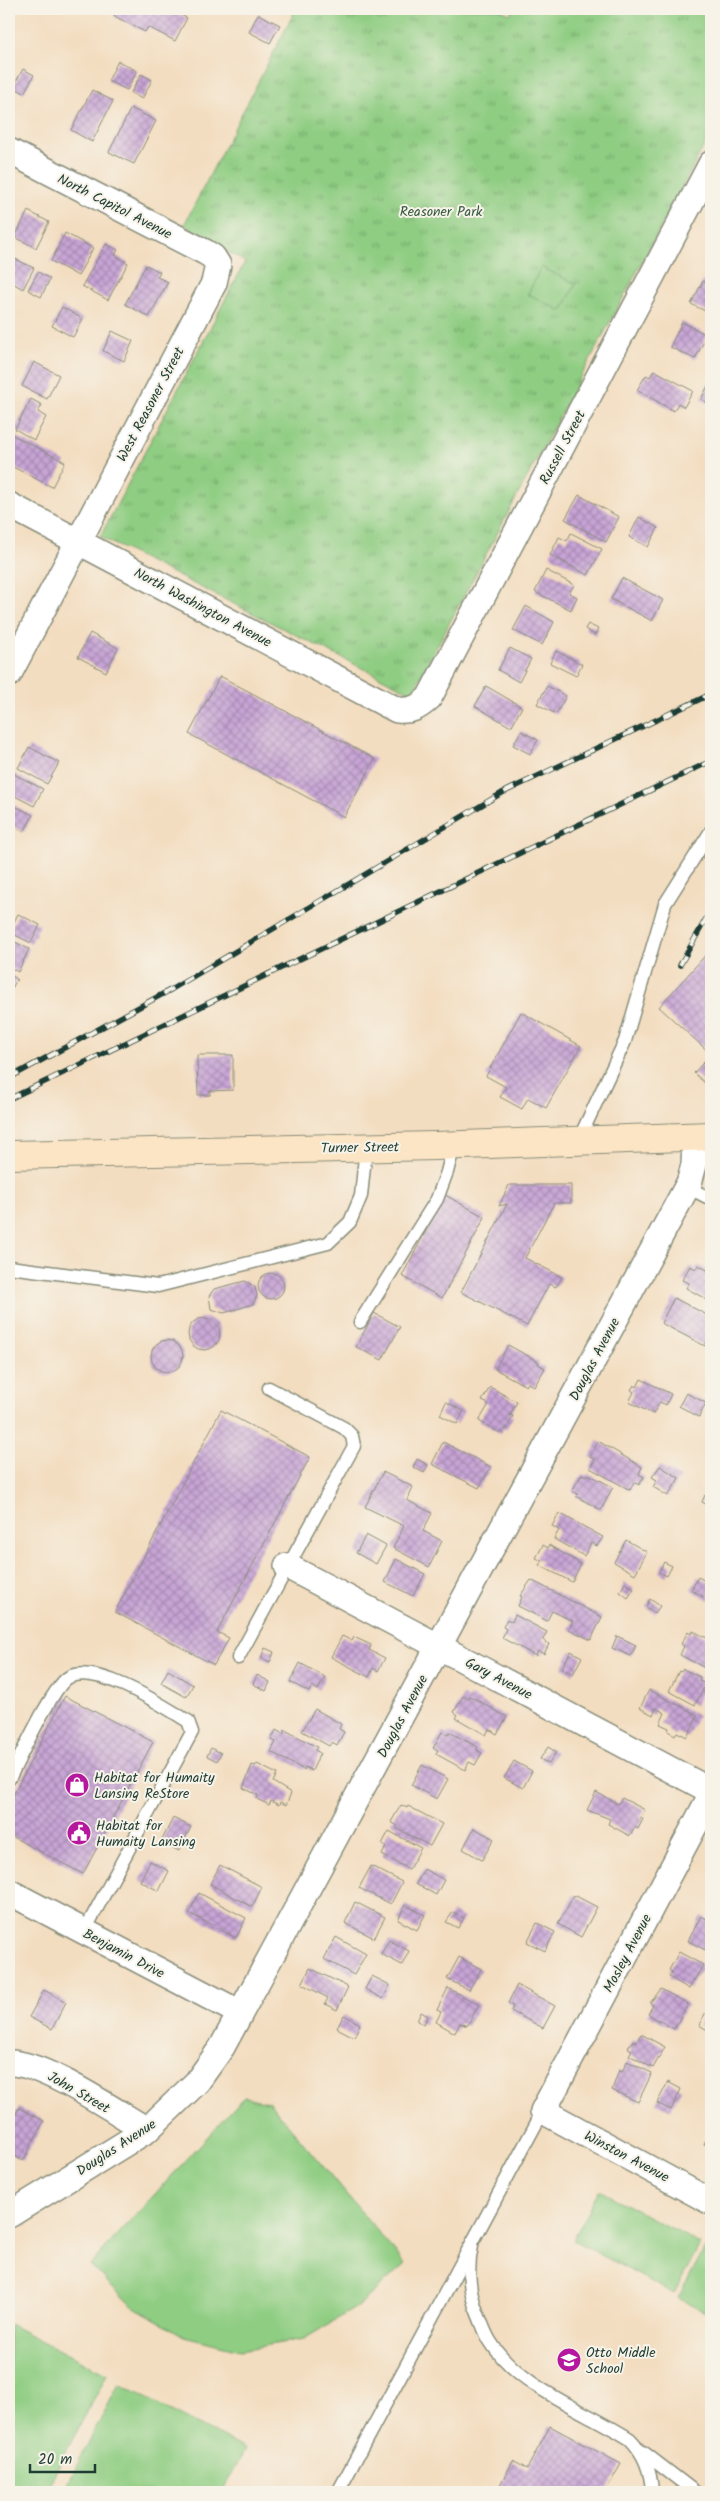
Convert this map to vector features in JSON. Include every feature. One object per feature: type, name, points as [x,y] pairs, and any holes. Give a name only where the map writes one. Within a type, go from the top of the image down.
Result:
[{"type":"street","name":"North Capitol Avenue","points":[[9,151],[205,252],[213,257],[218,266]]},
{"type":"street","name":"Russell Street","points":[[398,710],[414,709],[429,698],[708,177]]},
{"type":"street","name":"West Reasoner Street","points":[[9,674],[214,283],[218,266]]},
{"type":"street","name":"North Washington Avenue","points":[[9,505],[398,710]]},
{"type":"street","name":"Turner Street","points":[[9,1155],[454,1145],[580,1139],[703,1137]]},
{"type":"street","name":"Douglas Avenue","points":[[9,2215],[146,2130],[197,2082],[222,2047],[687,1187],[703,1137]]},
{"type":"street","name":"Gary Avenue","points":[[287,1566],[711,1791]]},
{"type":"street","name":"Mosley Avenue","points":[[543,2111],[711,1795]]},
{"type":"street","name":"Benjamin Drive","points":[[9,1892],[240,2014]]},
{"type":"street","name":"John Street","points":[[9,2063],[18,2063],[39,2069],[146,2130]]},
{"type":"street","name":"Winston Avenue","points":[[543,2111],[711,2202]]},
{"type":"lane","points":[[580,1139],[625,1041],[665,904],[711,831]]},
{"type":"lane","points":[[360,1322],[437,1199],[454,1145]]},
{"type":"lane","points":[[9,1267],[158,1286],[328,1243],[350,1222],[361,1196],[366,1147]]},
{"type":"lane","points":[[687,1187],[711,1199]]},
{"type":"lane","points":[[238,1658],[354,1446],[352,1436],[344,1428],[269,1388]]},
{"type":"lane","points":[[9,1779],[56,1690],[68,1677],[84,1673],[106,1678],[157,1702],[188,1721],[192,1732],[84,1932]]},
{"type":"lane","points":[[338,2492],[543,2111]]},
{"type":"lane","points":[[476,2234],[471,2253],[470,2286],[482,2323],[495,2347],[516,2372],[531,2383],[603,2422],[630,2439],[642,2451],[695,2492]]},
{"type":"lane","points":[[642,2451],[649,2470],[652,2492]]},
{"type":"green space","name":"Reasoner Park","points":[[296,9],[499,9],[510,14],[513,9],[711,9],[711,133],[412,693],[100,537],[245,262],[184,225]]},
{"type":"green space","points":[[541,267],[576,284],[562,311],[528,294]]},
{"type":"green space","points":[[244,2097],[269,2102],[405,2264],[357,2307],[304,2339],[240,2350],[184,2336],[131,2305],[90,2265]]},
{"type":"green space","points":[[599,2190],[700,2244],[674,2294],[573,2240]]},
{"type":"green space","points":[[705,2248],[711,2251],[711,2315],[678,2298]]},
{"type":"green space","points":[[9,2324],[107,2374],[45,2492],[9,2492]]},
{"type":"green space","points":[[119,2384],[245,2449],[222,2492],[63,2492]]},
{"type":"building","points":[[117,9],[169,9],[187,18],[175,41],[148,27],[145,32],[114,16]]},
{"type":"building","points":[[258,14],[280,25],[270,43],[249,32]]},
{"type":"building","points":[[118,61],[137,71],[127,90],[108,81]]},
{"type":"building","points":[[23,69],[34,75],[24,93],[13,87]]},
{"type":"building","points":[[141,74],[152,80],[142,99],[131,93]]},
{"type":"building","points":[[92,90],[113,101],[92,142],[71,130]]},
{"type":"building","points":[[131,108],[156,121],[134,164],[109,152]]},
{"type":"building","points":[[28,211],[49,222],[36,248],[15,237]]},
{"type":"building","points":[[65,233],[93,248],[78,276],[51,261]]},
{"type":"building","points":[[106,244],[118,250],[115,255],[128,263],[108,300],[82,286]]},
{"type":"building","points":[[11,257],[34,268],[23,289],[9,281],[9,262]]},
{"type":"building","points":[[146,265],[160,272],[157,277],[168,282],[149,317],[125,304]]},
{"type":"building","points":[[38,272],[50,279],[41,297],[28,290]]},
{"type":"building","points":[[703,281],[711,285],[711,314],[691,304]]},
{"type":"building","points":[[62,307],[83,319],[73,337],[52,326]]},
{"type":"building","points":[[682,322],[707,335],[695,359],[670,347]]},
{"type":"building","points":[[112,331],[133,341],[124,361],[103,351]]},
{"type":"building","points":[[34,362],[59,375],[47,399],[22,386]]},
{"type":"building","points":[[654,370],[693,391],[684,407],[678,403],[674,411],[637,390],[646,375],[650,377]]},
{"type":"building","points":[[711,382],[711,405],[701,399]]},
{"type":"building","points":[[31,399],[42,405],[38,412],[46,417],[34,440],[15,429]]},
{"type":"building","points":[[9,433],[65,462],[52,487],[9,465]]},
{"type":"building","points":[[579,495],[619,517],[606,542],[565,519]]},
{"type":"building","points":[[639,517],[658,528],[648,547],[629,537]]},
{"type":"building","points":[[571,533],[602,549],[588,575],[550,555],[559,537],[567,541]]},
{"type":"building","points":[[546,570],[574,585],[569,593],[577,597],[571,610],[535,592]]},
{"type":"building","points":[[622,578],[663,600],[652,621],[611,599]]},
{"type":"building","points":[[526,606],[554,622],[542,645],[513,630]]},
{"type":"building","points":[[588,624],[598,629],[595,635],[585,629]]},
{"type":"building","points":[[90,633],[118,648],[106,672],[78,657]]},
{"type":"building","points":[[510,648],[531,659],[519,682],[498,670]]},
{"type":"building","points":[[556,651],[582,664],[576,676],[550,663]]},
{"type":"building","points":[[220,676],[375,759],[344,817],[189,734]]},
{"type":"building","points":[[486,686],[522,707],[511,727],[475,706]]},
{"type":"building","points":[[547,686],[566,696],[556,714],[537,704]]},
{"type":"building","points":[[521,731],[538,740],[530,754],[513,745]]},
{"type":"building","points":[[29,747],[59,763],[47,784],[18,768]]},
{"type":"building","points":[[12,773],[43,789],[34,806],[9,793],[9,780]]},
{"type":"building","points":[[9,803],[33,815],[24,832],[9,824]]},
{"type":"building","points":[[18,914],[40,925],[31,943],[9,932]]},
{"type":"building","points":[[9,939],[29,949],[18,972],[9,967]]},
{"type":"building","points":[[711,949],[711,1054],[659,1007]]},
{"type":"building","points":[[9,974],[17,979],[9,994]]},
{"type":"building","points":[[521,1012],[581,1046],[546,1108],[528,1098],[522,1109],[500,1097],[506,1087],[486,1076]]},
{"type":"building","points":[[711,1054],[711,1084],[709,1087],[694,1073]]},
{"type":"building","points":[[197,1055],[233,1055],[233,1090],[210,1091],[210,1095],[198,1095]]},
{"type":"building","points":[[509,1185],[571,1185],[571,1203],[554,1203],[525,1258],[562,1277],[556,1287],[549,1284],[527,1326],[461,1292],[507,1204],[499,1206]]},
{"type":"building","points":[[445,1195],[485,1217],[442,1298],[402,1276]]},
{"type":"building","points":[[698,1265],[711,1272],[711,1302],[686,1288],[689,1283],[682,1280],[690,1266],[696,1269]]},
{"type":"building","points":[[271,1273],[280,1277],[284,1286],[280,1295],[271,1299],[262,1295],[258,1286],[262,1277]]},
{"type":"building","points":[[245,1281],[255,1287],[257,1296],[253,1304],[224,1313],[211,1309],[209,1296],[214,1289]]},
{"type":"building","points":[[674,1298],[711,1317],[711,1333],[705,1346],[661,1323]]},
{"type":"building","points":[[374,1313],[400,1327],[382,1360],[356,1347]]},
{"type":"building","points":[[204,1318],[216,1322],[220,1334],[216,1346],[204,1350],[192,1346],[188,1334],[192,1322]]},
{"type":"building","points":[[167,1340],[179,1344],[183,1356],[179,1368],[167,1372],[155,1368],[151,1356],[155,1344]]},
{"type":"building","points":[[508,1345],[539,1362],[538,1364],[545,1368],[534,1387],[528,1383],[526,1386],[495,1369]]},
{"type":"building","points":[[641,1379],[671,1394],[666,1405],[660,1402],[653,1414],[629,1402],[634,1392],[631,1390],[634,1385],[637,1387]]},
{"type":"building","points":[[490,1387],[517,1402],[510,1415],[513,1416],[506,1430],[504,1428],[500,1433],[479,1421],[489,1404],[482,1401]]},
{"type":"building","points":[[686,1393],[706,1403],[699,1417],[679,1406]]},
{"type":"building","points":[[446,1402],[464,1411],[457,1424],[440,1415]]},
{"type":"building","points":[[221,1410],[310,1457],[217,1632],[229,1638],[214,1665],[115,1612]]},
{"type":"building","points":[[598,1441],[642,1467],[639,1474],[644,1477],[639,1485],[634,1482],[630,1490],[590,1468],[595,1459],[590,1457]]},
{"type":"building","points":[[443,1442],[491,1467],[479,1488],[432,1464]]},
{"type":"building","points":[[417,1459],[428,1465],[424,1473],[413,1467]]},
{"type":"building","points":[[660,1466],[679,1478],[668,1496],[653,1487],[657,1480],[652,1477]]},
{"type":"building","points":[[383,1472],[413,1487],[407,1500],[432,1513],[423,1531],[442,1541],[429,1567],[393,1548],[404,1526],[365,1507]]},
{"type":"building","points":[[582,1474],[586,1476],[588,1474],[613,1487],[601,1510],[576,1496],[578,1494],[572,1491]]},
{"type":"building","points":[[705,1495],[711,1498],[711,1507],[702,1502]]},
{"type":"building","points":[[559,1513],[603,1537],[597,1546],[591,1543],[584,1556],[554,1539],[559,1530],[552,1526]]},
{"type":"building","points":[[366,1535],[386,1546],[376,1564],[356,1553]]},
{"type":"building","points":[[626,1540],[647,1552],[635,1574],[614,1562]]},
{"type":"building","points":[[543,1545],[548,1548],[549,1545],[581,1564],[572,1582],[539,1565],[542,1561],[536,1558]]},
{"type":"building","points":[[396,1559],[425,1574],[413,1596],[385,1582]]},
{"type":"building","points":[[664,1562],[672,1566],[667,1576],[659,1572]]},
{"type":"building","points":[[698,1577],[711,1584],[709,1600],[691,1590]]},
{"type":"building","points":[[531,1580],[602,1617],[591,1640],[569,1629],[573,1621],[552,1611],[547,1621],[518,1606],[522,1597],[520,1596]]},
{"type":"building","points":[[625,1583],[634,1589],[628,1598],[620,1592]]},
{"type":"building","points":[[650,1599],[660,1606],[655,1613],[646,1607]]},
{"type":"building","points":[[515,1615],[547,1632],[543,1640],[549,1644],[544,1654],[538,1651],[536,1656],[502,1638],[506,1629],[503,1627],[507,1619],[512,1622]]},
{"type":"building","points":[[693,1631],[711,1640],[711,1671],[680,1655],[684,1646],[681,1644],[688,1632],[691,1634]]},
{"type":"building","points":[[342,1636],[352,1641],[354,1637],[371,1645],[369,1650],[385,1658],[378,1671],[373,1668],[369,1677],[331,1657]]},
{"type":"building","points":[[617,1636],[636,1645],[631,1656],[612,1648]]},
{"type":"building","points":[[265,1648],[274,1652],[270,1662],[261,1658]]},
{"type":"building","points":[[571,1651],[582,1657],[573,1674],[562,1668]]},
{"type":"building","points":[[300,1663],[325,1677],[318,1690],[312,1686],[309,1692],[290,1682]]},
{"type":"building","points":[[683,1669],[700,1677],[699,1681],[706,1684],[695,1705],[669,1691],[679,1671],[681,1672]]},
{"type":"building","points":[[168,1670],[193,1685],[186,1697],[161,1683]]},
{"type":"building","points":[[257,1675],[270,1682],[266,1691],[253,1684]]},
{"type":"building","points":[[649,1690],[698,1715],[687,1737],[677,1732],[675,1735],[668,1731],[669,1728],[660,1724],[665,1713],[656,1708],[653,1715],[640,1708]]},
{"type":"building","points":[[65,1696],[153,1742],[83,1874],[9,1835],[9,1803]]},
{"type":"building","points":[[463,1696],[468,1699],[470,1696],[507,1717],[497,1734],[489,1729],[486,1735],[456,1718],[458,1715],[454,1712]]},
{"type":"building","points":[[315,1709],[341,1724],[339,1729],[344,1732],[337,1745],[332,1742],[329,1746],[302,1731]]},
{"type":"building","points":[[276,1730],[283,1734],[285,1730],[317,1747],[315,1750],[320,1753],[312,1771],[305,1767],[304,1770],[271,1752],[276,1742],[271,1740]]},
{"type":"building","points":[[442,1732],[447,1735],[449,1732],[478,1747],[477,1750],[482,1753],[475,1765],[469,1762],[465,1770],[436,1754],[438,1750],[433,1748]]},
{"type":"building","points":[[548,1747],[556,1752],[549,1764],[540,1759]]},
{"type":"building","points":[[211,1748],[221,1753],[217,1761],[207,1756]]},
{"type":"building","points":[[514,1761],[532,1771],[523,1788],[504,1778]]},
{"type":"building","points":[[257,1764],[277,1774],[273,1782],[291,1793],[286,1805],[280,1802],[279,1805],[271,1801],[269,1805],[257,1799],[258,1795],[243,1788],[252,1765],[255,1766]]},
{"type":"building","points":[[422,1765],[448,1779],[437,1799],[411,1785]]},
{"type":"building","points":[[596,1792],[618,1804],[622,1798],[645,1810],[640,1818],[643,1819],[638,1829],[635,1827],[630,1836],[608,1824],[610,1819],[587,1810]]},
{"type":"building","points":[[401,1805],[407,1808],[408,1806],[442,1824],[430,1846],[396,1828],[398,1826],[391,1822]]},
{"type":"building","points":[[173,1818],[191,1827],[179,1851],[161,1842]]},
{"type":"building","points":[[474,1828],[494,1839],[482,1860],[463,1849]]},
{"type":"building","points":[[389,1831],[421,1848],[409,1869],[382,1855],[386,1847],[382,1844]]},
{"type":"building","points":[[150,1861],[169,1871],[159,1891],[140,1881]]},
{"type":"building","points":[[220,1865],[262,1887],[252,1907],[210,1884]]},
{"type":"building","points":[[371,1866],[402,1882],[391,1904],[359,1888]]},
{"type":"building","points":[[424,1869],[444,1880],[436,1895],[416,1884]]},
{"type":"building","points":[[199,1893],[246,1918],[236,1938],[189,1913]]},
{"type":"building","points":[[574,1895],[597,1907],[581,1937],[558,1924]]},
{"type":"building","points":[[355,1902],[385,1917],[374,1938],[345,1923]]},
{"type":"building","points":[[405,1905],[425,1915],[417,1930],[398,1920]]},
{"type":"building","points":[[453,1912],[464,1918],[458,1928],[446,1922]]},
{"type":"building","points":[[701,1916],[711,1921],[711,1953],[688,1941]]},
{"type":"building","points":[[537,1923],[555,1932],[545,1951],[527,1942]]},
{"type":"building","points":[[336,1937],[366,1954],[354,1975],[324,1959]]},
{"type":"building","points":[[389,1940],[409,1951],[402,1965],[381,1954]]},
{"type":"building","points":[[679,1952],[703,1965],[689,1989],[669,1977],[672,1972],[669,1970]]},
{"type":"building","points":[[459,1957],[481,1969],[469,1990],[447,1979]]},
{"type":"building","points":[[310,1968],[348,1987],[337,2010],[325,2004],[328,1998],[302,1984]]},
{"type":"building","points":[[372,1976],[390,1985],[383,1999],[365,1989]]},
{"type":"building","points":[[517,1985],[555,2006],[543,2028],[511,2011],[513,2006],[508,2003]]},
{"type":"building","points":[[448,1988],[479,2005],[467,2026],[460,2023],[455,2033],[436,2022],[441,2012],[437,2010]]},
{"type":"building","points":[[661,1989],[688,2004],[674,2029],[648,2014],[653,2005],[650,2003]]},
{"type":"building","points":[[44,1990],[66,2002],[52,2029],[29,2017]]},
{"type":"building","points":[[708,2008],[711,2009],[711,2032],[699,2025]]},
{"type":"building","points":[[421,2012],[428,2016],[424,2024],[417,2021]]},
{"type":"building","points":[[344,2015],[360,2024],[354,2037],[337,2028]]},
{"type":"building","points":[[641,2034],[665,2047],[653,2068],[629,2055],[632,2050],[628,2048],[633,2040],[636,2042]]},
{"type":"building","points":[[627,2061],[652,2073],[638,2102],[612,2090],[619,2070],[622,2072]]},
{"type":"building","points":[[668,2082],[681,2089],[671,2110],[657,2103]]},
{"type":"building","points":[[19,2108],[44,2121],[23,2161],[9,2153],[9,2127]]},
{"type":"building","points":[[711,2130],[711,2148],[704,2144]]},
{"type":"building","points":[[550,2426],[621,2464],[605,2492],[496,2492],[513,2461],[527,2469]]},
{"type":"railway","points":[[9,1078],[172,989],[502,793],[711,694]]},
{"type":"railway","points":[[9,1099],[711,761]]},
{"type":"railway","points":[[680,965],[711,910]]},
{"type":"place","name":"Habitat for Humaity Lansing ReStore","points":[[77,1785]]},
{"type":"place","name":"Habitat for Humaity Lansing","points":[[79,1833]]},
{"type":"place","name":"Otto Middle School","points":[[569,2360]]}]
